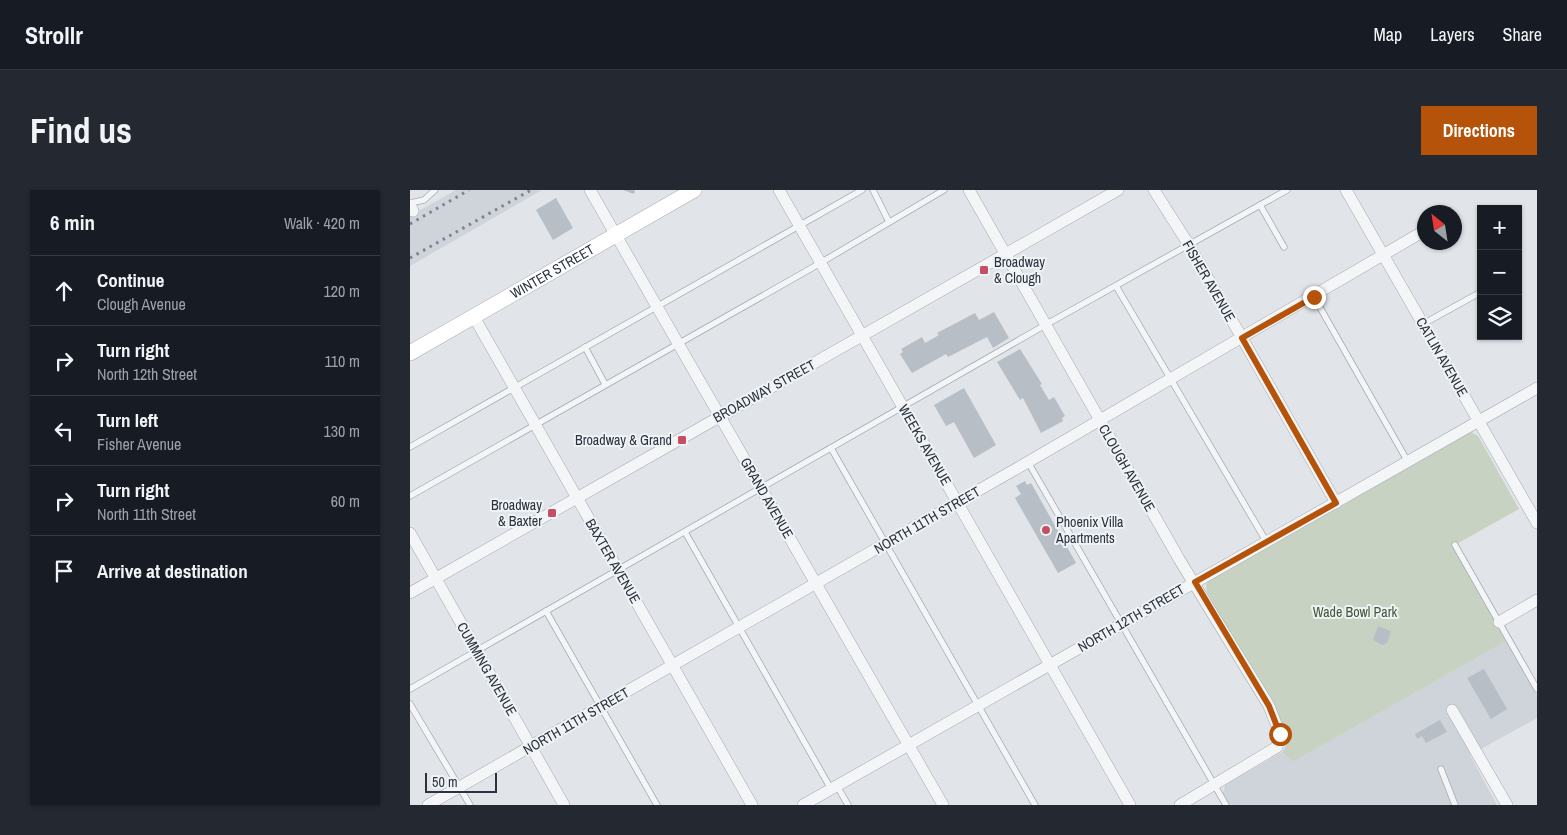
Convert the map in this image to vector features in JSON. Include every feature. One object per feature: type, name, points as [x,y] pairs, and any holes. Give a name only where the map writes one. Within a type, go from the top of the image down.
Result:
[{"type":"street","name":"GRAND AVENUE","points":[[590,190],[943,805]]},
{"type":"street","name":"WINTER STREET","points":[[410,353],[694,190]]},
{"type":"street","name":"WEEKS AVENUE","points":[[779,190],[1130,805]]},
{"type":"street","name":"CLOUGH AVENUE","points":[[969,190],[1047,324],[1179,559],[1195,582],[1269,706],[1280,734],[1277,747],[1214,784]]},
{"type":"street","name":"BROADWAY STREET","points":[[410,593],[1118,190]]},
{"type":"street","name":"FISHER AVENUE","points":[[1154,190],[1189,245],[1336,503]]},
{"type":"street","name":"CATLIN AVENUE","points":[[1346,190],[1537,523]]},
{"type":"street","name":"NORTH 11TH STREET","points":[[428,805],[958,503],[1314,297],[1417,235]]},
{"type":"street","name":"BAXTER AVENUE","points":[[474,317],[752,805]]},
{"type":"street","name":"NORTH 12TH STREET","points":[[803,805],[1537,388]]},
{"type":"street","name":"CUMMING AVENUE","points":[[410,533],[564,805]]},
{"type":"street","points":[[1498,622],[1537,600]]},
{"type":"street","points":[[1452,710],[1507,805]]},
{"type":"street","points":[[1180,805],[1214,784]]},
{"type":"lane","points":[[411,206],[424,200],[435,190]]},
{"type":"lane","points":[[410,447],[862,190]]},
{"type":"lane","points":[[873,190],[889,222]]},
{"type":"lane","points":[[410,496],[821,263],[944,190]]},
{"type":"lane","points":[[410,689],[1047,324],[1287,190]]},
{"type":"lane","points":[[1260,205],[1284,247]]},
{"type":"lane","points":[[1116,286],[1266,541]]},
{"type":"lane","points":[[1423,324],[1477,294]]},
{"type":"lane","points":[[1314,297],[1408,462]]},
{"type":"lane","points":[[585,348],[605,384]]},
{"type":"lane","points":[[831,448],[1035,805]]},
{"type":"lane","points":[[1028,462],[1226,805]]},
{"type":"lane","points":[[685,532],[834,787],[848,805]]},
{"type":"lane","points":[[1455,545],[1537,689]]},
{"type":"lane","points":[[546,611],[657,805]]},
{"type":"lane","points":[[410,704],[470,805]]},
{"type":"lane","points":[[1441,769],[1455,805]]},
{"type":"shaded area","points":[[456,190],[542,190],[410,266],[410,216]]},
{"type":"shaded area","points":[[1506,641],[1537,695],[1537,718],[1470,755],[1497,805],[1230,805],[1223,793],[1225,785],[1282,752],[1293,762]]},
{"type":"green space","name":"Wade Bowl Park","points":[[1471,432],[1478,436],[1519,509],[1453,546],[1506,641],[1293,762],[1282,752],[1285,748],[1286,740],[1279,719],[1207,592],[1206,584]]},
{"type":"building","points":[[623,190],[635,190],[634,194]]},
{"type":"building","points":[[556,198],[573,228],[553,240],[536,210]]},
{"type":"building","points":[[994,312],[1009,338],[993,348],[987,337],[948,357],[946,354],[912,373],[900,354],[903,352],[901,349],[922,337],[925,343],[939,335],[937,333],[975,313],[979,320]]},
{"type":"building","points":[[1020,349],[1042,384],[1040,385],[1049,400],[1054,397],[1065,416],[1062,418],[1063,421],[1041,433],[1023,398],[1020,400],[997,362]]},
{"type":"building","points":[[964,388],[996,445],[974,458],[954,422],[946,426],[934,405]]},
{"type":"building","name":"Phoenix Villa Apartments","points":[[1025,481],[1027,485],[1031,483],[1076,563],[1058,573],[1015,498],[1021,494],[1016,486]]},
{"type":"building","points":[[1378,626],[1391,631],[1387,643],[1382,645],[1373,640]]},
{"type":"building","points":[[1484,669],[1507,709],[1491,719],[1467,678]]},
{"type":"building","points":[[1440,720],[1447,732],[1426,743],[1422,736],[1417,739],[1415,734]]},
{"type":"railway","points":[[410,224],[469,190]]},
{"type":"railway","points":[[410,258],[531,190]]},
{"type":"place","name":"Broadway & Clough","points":[[984,270]]},
{"type":"place","name":"Broadway & Grand","points":[[682,440]]},
{"type":"place","name":"Broadway & Baxter","points":[[552,513]]},
{"type":"place","name":"Phoenix Villa Apartments","points":[[1046,530]]},
{"type":"route","points":[[1280,734],[1269,706],[1195,582],[1336,503],[1242,338],[1314,297]]}]
